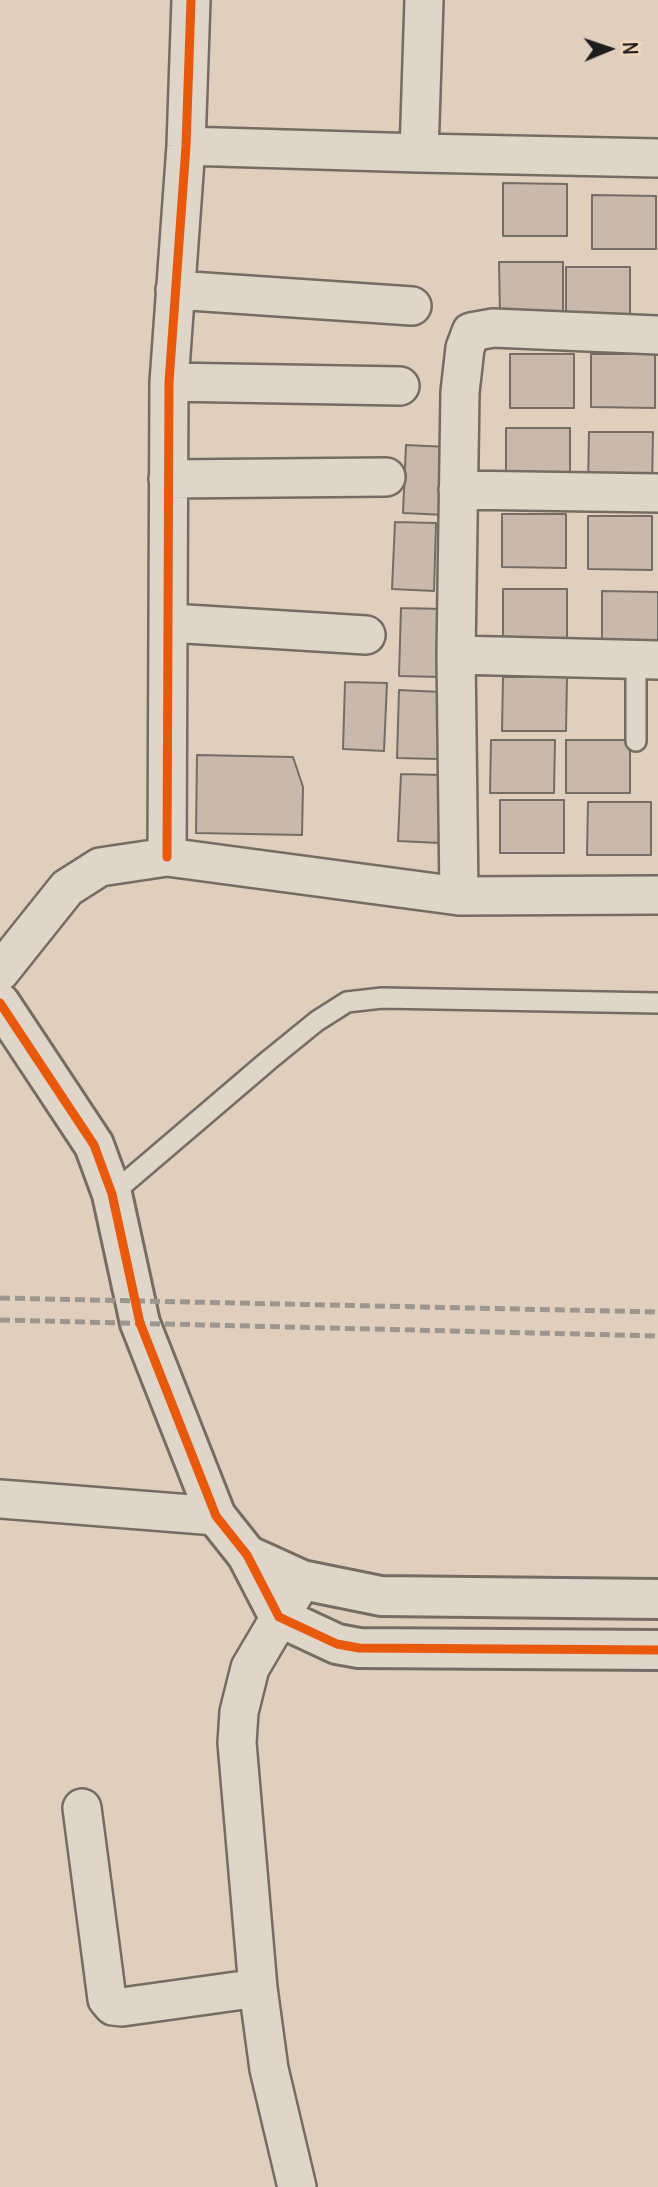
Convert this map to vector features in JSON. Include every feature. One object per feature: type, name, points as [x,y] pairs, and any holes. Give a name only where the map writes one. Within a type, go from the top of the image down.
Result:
[{"type":"street","points":[[167,857],[169,382],[186,146],[191,0]]},
{"type":"street","points":[[419,153],[424,0]]},
{"type":"street","points":[[186,146],[658,158]]},
{"type":"street","points":[[175,290],[412,306]]},
{"type":"street","points":[[459,895],[456,655],[460,392],[465,348],[471,332],[493,328],[658,335]]},
{"type":"street","points":[[169,382],[400,386]]},
{"type":"street","points":[[168,479],[386,477]]},
{"type":"street","points":[[458,490],[658,493]]},
{"type":"street","points":[[170,624],[366,635]]},
{"type":"street","points":[[456,655],[647,660]]},
{"type":"street","points":[[0,972],[67,888],[100,867],[167,857],[459,895],[658,895]]},
{"type":"street","points":[[0,1003],[94,1145],[112,1194],[140,1323],[216,1516],[247,1555],[279,1617],[337,1644],[359,1647],[658,1650]]},
{"type":"street","points":[[0,1499],[216,1516]]},
{"type":"street","points":[[247,1555],[302,1580],[381,1596],[658,1599]]},
{"type":"street","points":[[297,2187],[270,2069],[258,1988],[237,1743],[239,1712],[250,1668],[302,1580]]},
{"type":"street","points":[[82,1808],[107,1999],[113,2006],[122,2007],[258,1988]]},
{"type":"lane","points":[[636,741],[647,660]]},
{"type":"lane","points":[[112,1194],[278,1052],[317,1021],[347,1002],[383,998],[658,1003]]},
{"type":"building","points":[[503,183],[567,184],[567,236],[503,236]]},
{"type":"building","points":[[592,195],[656,196],[656,249],[592,249]]},
{"type":"building","points":[[499,262],[563,262],[563,315],[500,315]]},
{"type":"building","points":[[566,267],[630,267],[630,321],[566,320]]},
{"type":"building","points":[[510,354],[574,354],[574,408],[510,408]]},
{"type":"building","points":[[591,354],[655,354],[655,408],[591,407]]},
{"type":"building","points":[[506,428],[570,428],[570,481],[506,481]]},
{"type":"building","points":[[589,432],[653,432],[652,486],[588,486]]},
{"type":"building","points":[[406,445],[448,447],[446,515],[403,513]]},
{"type":"building","points":[[502,514],[566,514],[566,568],[502,567]]},
{"type":"building","points":[[588,516],[652,516],[652,570],[588,569]]},
{"type":"building","points":[[395,522],[436,523],[434,591],[392,589]]},
{"type":"building","points":[[503,589],[567,589],[567,642],[503,642]]},
{"type":"building","points":[[602,591],[658,592],[658,645],[602,645]]},
{"type":"building","points":[[401,608],[443,609],[441,677],[399,676]]},
{"type":"building","points":[[503,677],[567,677],[566,731],[502,731]]},
{"type":"building","points":[[345,682],[387,683],[384,751],[343,749]]},
{"type":"building","points":[[399,690],[441,692],[439,759],[397,758]]},
{"type":"building","points":[[491,740],[555,740],[554,793],[490,793]]},
{"type":"building","points":[[566,740],[630,740],[630,793],[566,793]]},
{"type":"building","points":[[197,755],[293,757],[303,787],[302,835],[196,833]]},
{"type":"building","points":[[401,774],[442,775],[440,843],[398,841]]},
{"type":"building","points":[[500,800],[564,800],[564,853],[500,853]]},
{"type":"building","points":[[588,802],[651,802],[651,855],[587,855]]},
{"type":"railway","points":[[0,1298],[658,1312]]},
{"type":"railway","points":[[0,1320],[658,1336]]},
{"type":"cycle path","points":[[167,857],[169,382],[186,146],[191,0]]},
{"type":"cycle path","points":[[0,1003],[94,1145],[112,1194],[140,1323],[216,1516],[247,1555],[279,1617],[337,1644],[359,1648],[658,1650]]}]
